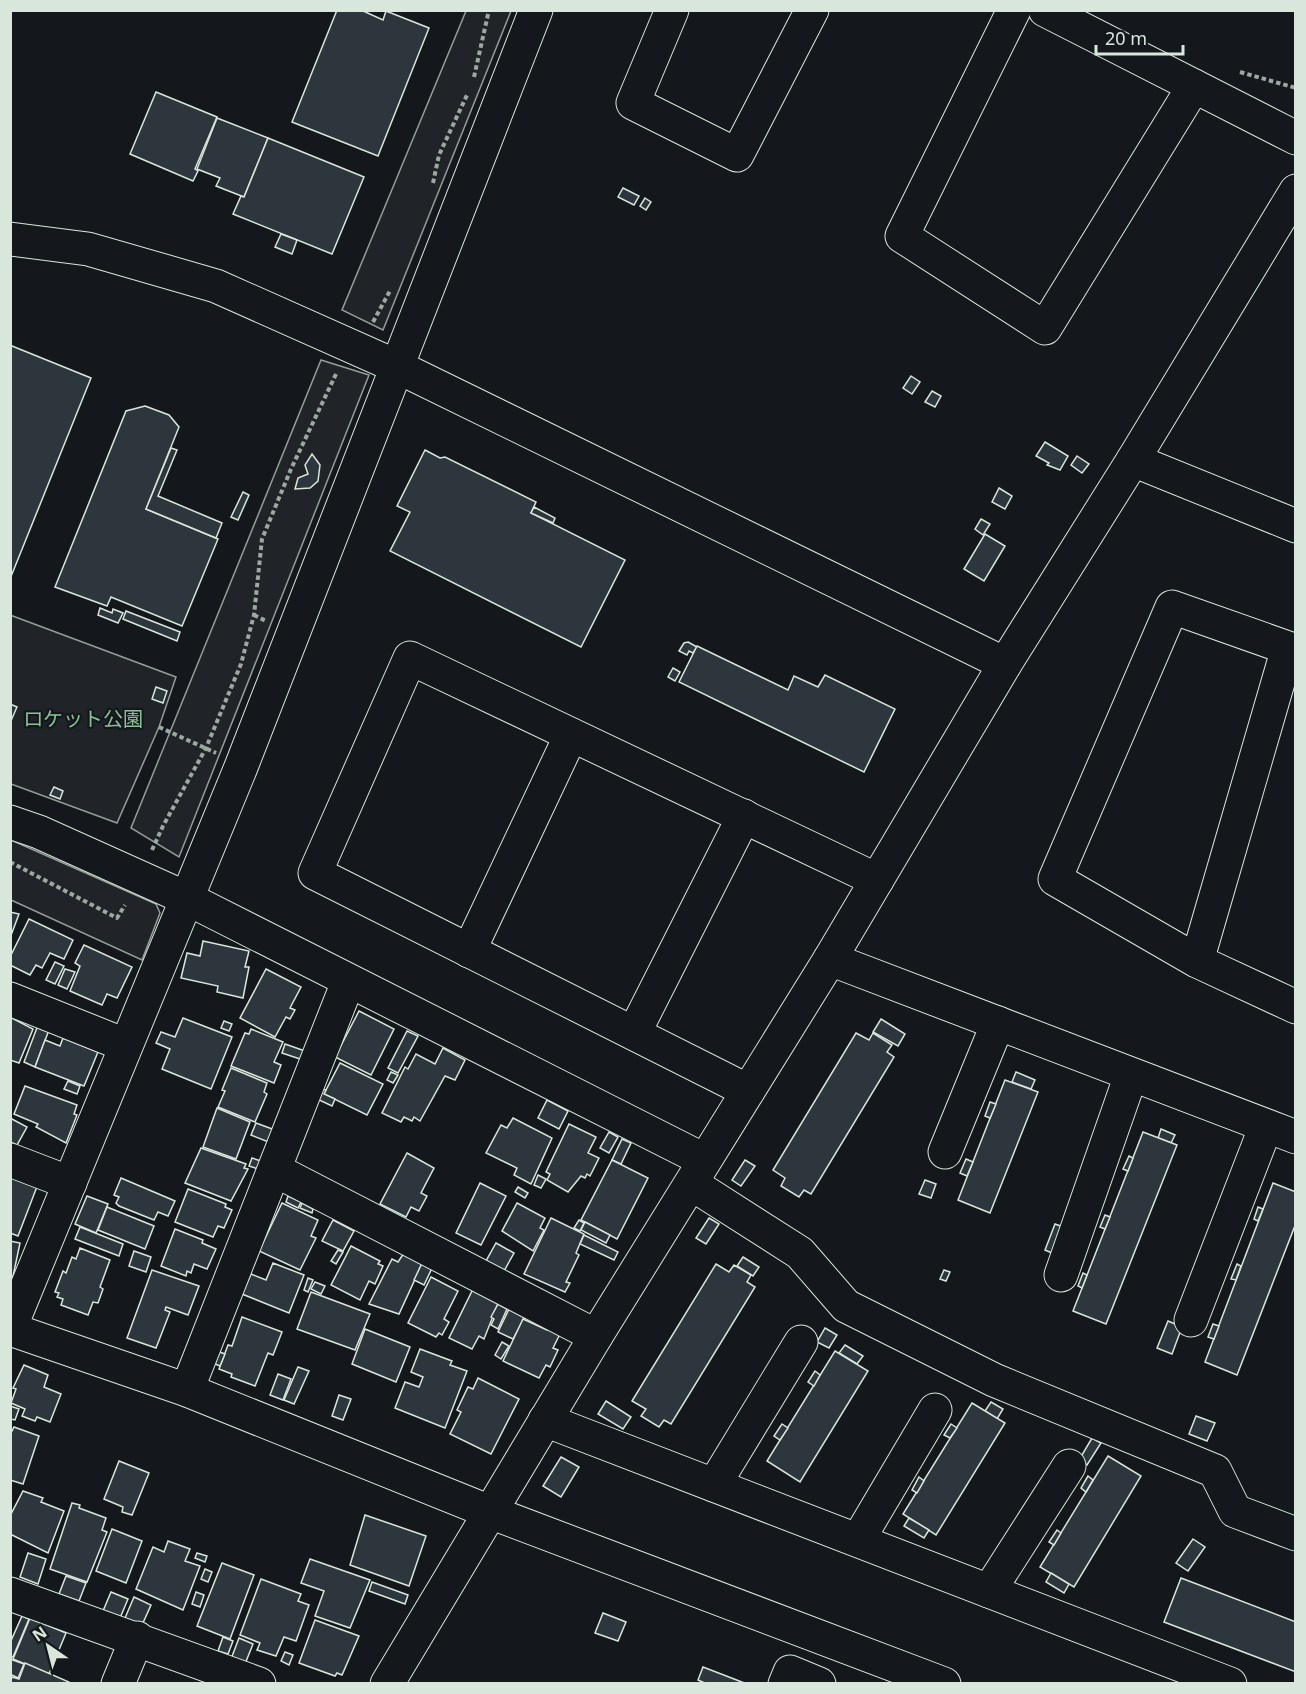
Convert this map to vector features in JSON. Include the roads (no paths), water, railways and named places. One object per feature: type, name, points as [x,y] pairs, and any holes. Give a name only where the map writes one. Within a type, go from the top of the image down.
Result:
[{"type":"street","points":[[536,10],[242,766],[10,1329],[187,1390],[490,1512],[944,1683]]},
{"type":"street","points":[[672,10],[633,103],[737,155],[812,10]]},
{"type":"street","points":[[1014,10],[902,236],[1045,328],[1194,86]]},
{"type":"street","points":[[1045,10],[1296,138]]},
{"type":"street","points":[[387,1683],[596,1336],[704,1175],[748,1090],[830,960],[1005,664],[1133,460],[1296,191]]},
{"type":"street","points":[[10,239],[88,249],[216,286],[398,367],[1005,664]]},
{"type":"street","points":[[1133,460],[1296,526]]},
{"type":"street","points":[[1197,961],[1292,649],[1172,607],[1055,879],[1197,961],[1296,1007]]},
{"type":"street","points":[[748,1090],[315,873],[410,658],[877,880]]},
{"type":"street","points":[[470,951],[571,735]]},
{"type":"street","points":[[634,1033],[744,816]]},
{"type":"street","points":[[10,822],[39,832],[188,899],[348,982],[704,1175],[800,1253],[846,1306],[994,1380],[1215,1471],[1236,1511],[1296,1534]]},
{"type":"street","points":[[830,960],[1296,1137]]},
{"type":"street","points":[[187,1390],[348,982]]},
{"type":"street","points":[[10,999],[125,1046]]},
{"type":"street","points":[[945,1152],[998,1023]]},
{"type":"street","points":[[1061,1275],[1131,1075]]},
{"type":"street","points":[[1191,1320],[1266,1126]]},
{"type":"street","points":[[10,1160],[70,1183]]},
{"type":"street","points":[[275,1170],[596,1336]]},
{"type":"street","points":[[714,1485],[801,1342]]},
{"type":"street","points":[[858,1540],[935,1410]]},
{"type":"street","points":[[545,1420],[1230,1683]]},
{"type":"street","points":[[989,1591],[1069,1466]]},
{"type":"street","points":[[10,1594],[259,1683]]},
{"type":"street","points":[[118,1683],[137,1638]]},
{"type":"street","points":[[784,1683],[790,1672],[819,1683]]},
{"type":"park label","name":"ロケット公園","points":[[83,719]]}]
